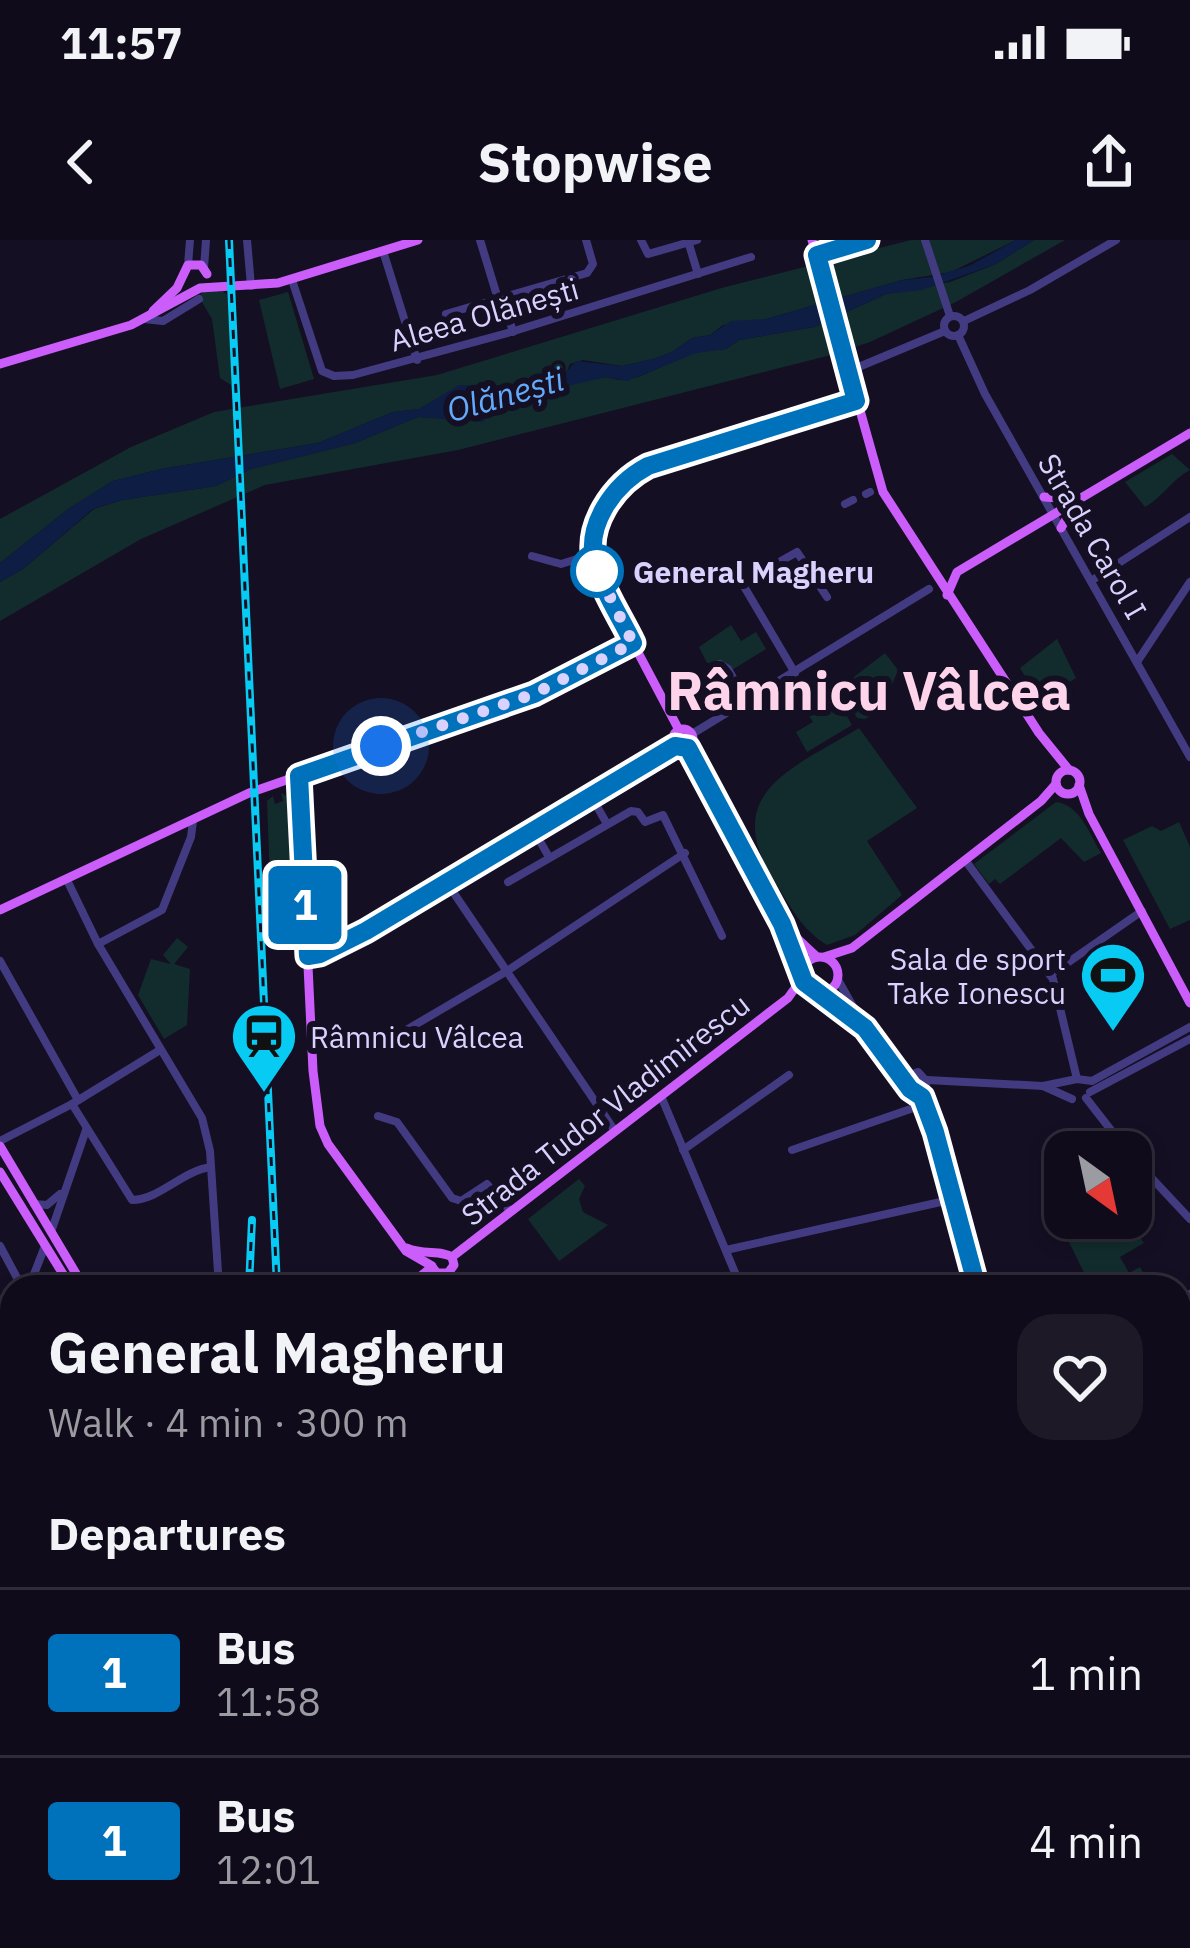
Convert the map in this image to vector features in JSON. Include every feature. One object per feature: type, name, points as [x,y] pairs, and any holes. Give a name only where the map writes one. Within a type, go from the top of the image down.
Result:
[{"type":"main road","points":[[0,364],[144,319],[198,292],[292,280],[418,240]]},
{"type":"main road","points":[[812,240],[883,492],[1048,748],[1078,775],[1089,814],[1190,1003]]},
{"type":"main road","points":[[144,319],[172,295],[188,265],[228,286]]},
{"type":"main road","points":[[198,292],[206,271]]},
{"type":"main road","points":[[182,279],[198,292]]},
{"type":"main road","points":[[931,570],[956,572],[1190,433]]},
{"type":"main road","points":[[1044,497],[1057,501],[1083,496]]},
{"type":"main road","points":[[1061,528],[1066,514],[1083,496]]},
{"type":"main road","points":[[947,595],[956,572]]},
{"type":"main road","points":[[0,910],[279,783],[534,694],[633,643],[679,730],[692,734],[688,748],[782,924],[802,975],[815,991],[833,987],[851,948]]},
{"type":"main road","points":[[675,746],[673,736],[679,730]]},
{"type":"main road","points":[[308,956],[334,947],[447,883],[675,746],[688,748]]},
{"type":"main road","points":[[1048,748],[1061,787],[1089,814]]},
{"type":"main road","points":[[301,798],[310,781],[328,766]]},
{"type":"main road","points":[[1061,787],[1069,770]]},
{"type":"main road","points":[[299,776],[320,1126],[328,1144],[405,1248],[415,1275]]},
{"type":"main road","points":[[279,783],[291,786],[301,798]]},
{"type":"main road","points":[[802,975],[808,962],[851,948],[1061,787],[1079,785]]},
{"type":"main road","points":[[782,924],[837,974]]},
{"type":"main road","name":"Strada Tudor Vladimirescu","points":[[452,1257],[788,998],[802,975]]},
{"type":"main road","name":"Strada Tudor Vladimirescu","points":[[788,998],[815,991]]},
{"type":"main road","points":[[0,1144],[51,1232],[66,1275]]},
{"type":"main road","points":[[0,1172],[45,1246],[64,1268]]},
{"type":"main road","points":[[405,1248],[435,1266]]},
{"type":"main road","name":"Strada Tudor Vladimirescu","points":[[425,1275],[446,1253],[452,1257]]},
{"type":"main road","name":"Strada Tudor Vladimirescu","points":[[435,1266],[452,1270],[452,1257]]},
{"type":"main road","points":[[39,1260],[49,1259],[72,1275]]},
{"type":"street","points":[[188,265],[190,240]]},
{"type":"street","points":[[206,240],[206,271]]},
{"type":"street","points":[[247,240],[251,287]]},
{"type":"street","points":[[480,240],[513,332]]},
{"type":"street","points":[[446,314],[587,273],[593,264],[586,240]]},
{"type":"street","points":[[641,240],[648,254],[691,241],[698,274]]},
{"type":"street","points":[[817,255],[867,240]]},
{"type":"street","points":[[925,240],[950,316]]},
{"type":"street","points":[[849,371],[945,331],[958,335],[964,322],[1116,240]]},
{"type":"street","points":[[383,251],[417,360]]},
{"type":"street","name":"Aleea Olănești","points":[[292,280],[314,352],[326,374],[352,375],[513,332],[751,257]]},
{"type":"street","points":[[950,316],[964,322]]},
{"type":"street","points":[[945,331],[950,316]]},
{"type":"street","name":"Strada Carol I","points":[[958,335],[985,394],[1190,757]]},
{"type":"street","points":[[633,643],[593,554],[606,505],[639,471],[856,401]]},
{"type":"street","points":[[1091,580],[1190,517]]},
{"type":"street","points":[[795,674],[742,586],[746,579],[797,552],[827,598]]},
{"type":"street","points":[[532,556],[561,564],[593,554]]},
{"type":"street","points":[[1137,662],[1190,582]]},
{"type":"street","points":[[692,734],[928,589]]},
{"type":"street","points":[[715,666],[728,669],[747,702]]},
{"type":"street","points":[[591,796],[607,824]]},
{"type":"street","points":[[508,882],[631,811],[645,822],[663,815],[722,936]]},
{"type":"street","points":[[98,944],[163,910],[193,821]]},
{"type":"street","points":[[534,831],[549,857]]},
{"type":"street","points":[[384,1043],[507,971],[685,854]]},
{"type":"street","points":[[965,860],[1050,975],[1082,1087],[1113,1131]]},
{"type":"street","points":[[67,880],[98,944],[202,1118],[211,1167],[218,1275]]},
{"type":"street","points":[[447,883],[614,1131]]},
{"type":"street","points":[[1050,975],[1142,911]]},
{"type":"street","points":[[0,961],[86,1128],[132,1199],[141,1200],[191,1171],[211,1167]]},
{"type":"street","points":[[837,974],[865,1028],[909,1078],[912,1091],[926,1088],[927,1080]]},
{"type":"street","points":[[815,991],[865,1028]]},
{"type":"street","points":[[1072,1100],[1082,1087],[1190,1028]]},
{"type":"street","points":[[1072,1100],[1068,1093],[1190,1039]]},
{"type":"street","points":[[0,1144],[160,1050]]},
{"type":"street","points":[[909,1078],[920,1072],[927,1080],[1082,1087]]},
{"type":"street","points":[[683,1150],[789,1075]]},
{"type":"street","points":[[1042,1086],[1072,1100]]},
{"type":"street","points":[[919,1092],[974,1275]]},
{"type":"street","points":[[661,1096],[736,1275]]},
{"type":"street","points":[[792,1150],[925,1104]]},
{"type":"street","points":[[378,1116],[398,1122],[452,1198],[461,1201],[488,1184],[510,1211]]},
{"type":"street","points":[[51,1232],[86,1128]]},
{"type":"street","points":[[1152,1179],[1190,1219]]},
{"type":"street","points":[[34,1204],[51,1204],[64,1188]]},
{"type":"street","points":[[725,1250],[954,1198]]},
{"type":"street","points":[[0,1246],[18,1275]]},
{"type":"street","points":[[32,1275],[45,1246]]},
{"type":"green space","points":[[911,240],[1016,240],[951,272],[902,280],[766,319],[723,325],[653,359],[622,366],[583,360],[570,364],[567,371],[502,392],[455,389],[419,409],[393,412],[318,443],[113,481],[71,507],[0,563],[0,519],[131,447],[214,412],[437,375],[725,287]]},
{"type":"green space","points":[[1034,240],[1065,240],[956,302],[870,342],[458,450],[265,485],[141,539],[0,621],[0,582],[23,569],[94,509],[122,500],[216,486],[251,469],[355,443],[418,417],[459,419],[573,383],[638,377],[696,352],[814,327],[886,294],[950,282],[996,264]]},
{"type":"green space","points":[[203,291],[227,295],[235,399],[231,385],[220,378],[212,319],[199,297]]},
{"type":"green space","points":[[288,292],[314,379],[280,389],[259,300]]},
{"type":"green space","points":[[1172,454],[1190,470],[1145,507],[1125,482]]},
{"type":"green space","points":[[731,625],[741,641],[756,632],[766,649],[732,670],[726,663],[707,663],[699,647]]},
{"type":"green space","points":[[1057,639],[1076,678],[1040,701],[1020,668]]},
{"type":"green space","points":[[885,653],[898,670],[880,709],[865,719],[857,718],[848,701],[840,706],[824,700]]},
{"type":"green space","points":[[818,708],[845,713],[852,725],[807,752],[796,732],[813,722],[808,714]]},
{"type":"green space","points":[[859,728],[917,808],[867,841],[902,895],[855,935],[827,945],[785,899],[759,850],[755,825],[760,804],[789,770]]},
{"type":"green space","points":[[281,793],[291,798],[299,930],[272,932],[267,801],[273,796],[275,804],[283,801]]},
{"type":"green space","points":[[1056,802],[1078,814],[1101,853],[1084,862],[1061,838],[1000,884],[995,879],[989,884],[974,864]]},
{"type":"green space","points":[[1179,822],[1190,847],[1190,920],[1170,929],[1123,840],[1152,826],[1161,831]]},
{"type":"green space","points":[[177,938],[188,947],[174,964],[190,969],[187,1025],[164,1039],[138,995],[151,959],[171,964],[163,955]]},
{"type":"green space","points":[[579,1179],[585,1186],[579,1199],[583,1212],[608,1225],[559,1261],[528,1219]]},
{"type":"green space","points":[[1141,1239],[1144,1243],[1120,1257],[1129,1273],[1140,1267],[1144,1275],[1085,1275],[1069,1242]]},
{"type":"water","name":"Olănești","points":[[1016,240],[1034,240],[996,264],[922,290],[886,294],[814,327],[739,340],[726,349],[696,353],[627,381],[606,377],[528,395],[494,405],[483,422],[418,417],[355,443],[251,469],[216,486],[93,509],[23,569],[0,582],[0,563],[71,507],[113,481],[318,443],[393,412],[419,409],[459,385],[502,392],[567,371],[576,361],[622,366],[653,359],[731,321],[766,319],[902,280],[932,277],[969,266]]},
{"type":"railway","points":[[229,240],[276,1275]]},
{"type":"railway","points":[[250,1275],[252,1220]]},
{"type":"bus line","name":"1","points":[[867,240],[817,255],[856,401],[648,466],[626,480],[606,505],[595,533],[594,563],[633,643],[534,694],[299,776],[308,956],[366,931],[675,746],[688,748],[782,924],[804,982],[865,1028],[910,1089],[922,1097],[974,1275]]},
{"type":"place","name":"General Magheru","points":[[597,571]]},
{"type":"place","name":"Sala de sport Take Ionescu","points":[[1113,1034]]},
{"type":"place","name":"Râmnicu Vâlcea","points":[[264,1095]]},
{"type":"district","name":"Râmnicu Vâlcea","points":[[869,690]]},
{"type":"route","points":[[381,746],[534,694],[633,643],[597,571]]}]
